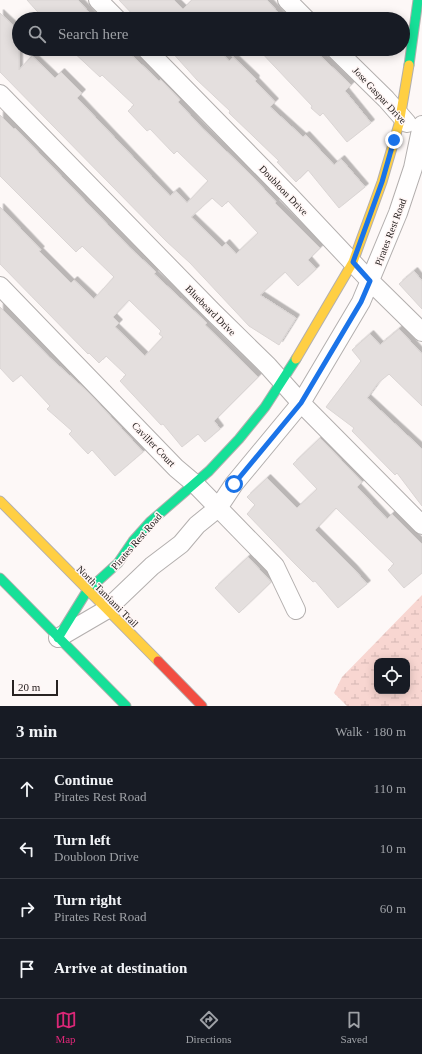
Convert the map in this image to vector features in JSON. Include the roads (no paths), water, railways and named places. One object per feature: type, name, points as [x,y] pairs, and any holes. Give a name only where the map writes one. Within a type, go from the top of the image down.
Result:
[{"type":"street","points":[[98,0],[110,12]]},
{"type":"street","points":[[287,0],[299,12]]},
{"type":"street","name":"Pirates Rest Road","points":[[58,638],[87,590],[118,563],[133,541],[150,522],[195,484],[239,439],[265,407],[313,333],[353,262],[382,182],[399,124],[419,10]]},
{"type":"street","name":"Doubloon Drive","points":[[153,56],[370,281],[422,332]]},
{"type":"street","name":"Jose Gaspar Drive","points":[[342,56],[421,136]]},
{"type":"street","name":"Bluebeard Drive","points":[[0,94],[422,525]]},
{"type":"street","name":"Pirates Rest Road","points":[[58,638],[106,610],[152,566],[181,544],[197,525],[218,508],[234,484],[301,403],[361,302],[398,213],[413,168],[421,136]]},
{"type":"street","name":"Caviller Court","points":[[0,286],[176,468],[195,484],[275,566],[296,610]]},
{"type":"street","name":"North Tamiami Trail","points":[[0,501],[202,706]]},
{"type":"street","points":[[0,578],[126,706]]}]
